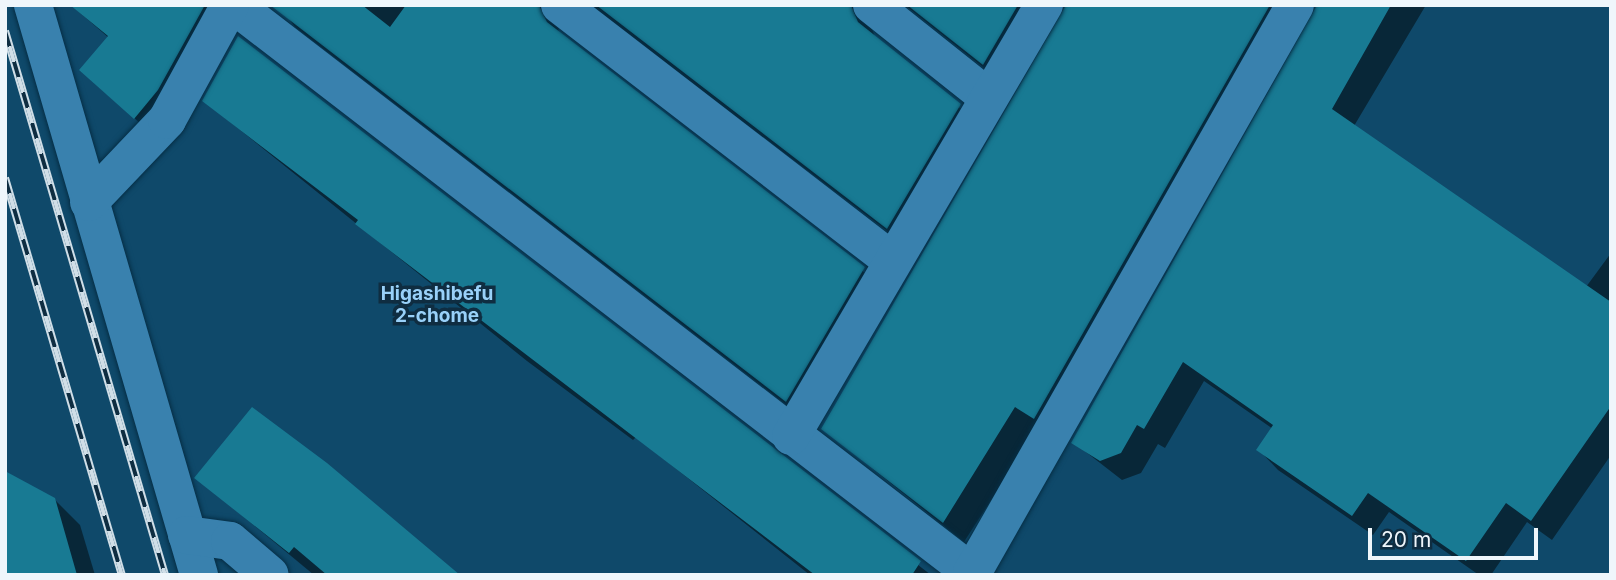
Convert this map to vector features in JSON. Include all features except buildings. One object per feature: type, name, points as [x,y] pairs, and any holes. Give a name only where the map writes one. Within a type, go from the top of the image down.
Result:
[{"type":"street","points":[[33,5],[199,575]]},
{"type":"street","points":[[89,202],[167,120],[232,5],[972,573],[1295,5]]},
{"type":"street","points":[[560,5],[893,261]]},
{"type":"street","points":[[872,5],[989,98]]},
{"type":"street","points":[[791,436],[1044,5]]},
{"type":"street","points":[[187,535],[230,541],[270,575]]},
{"type":"railway","points":[[5,31],[165,575]]},
{"type":"railway","points":[[5,178],[122,575]]},
{"type":"district","name":"Higashibefu 2-chome","points":[[437,305]]}]
